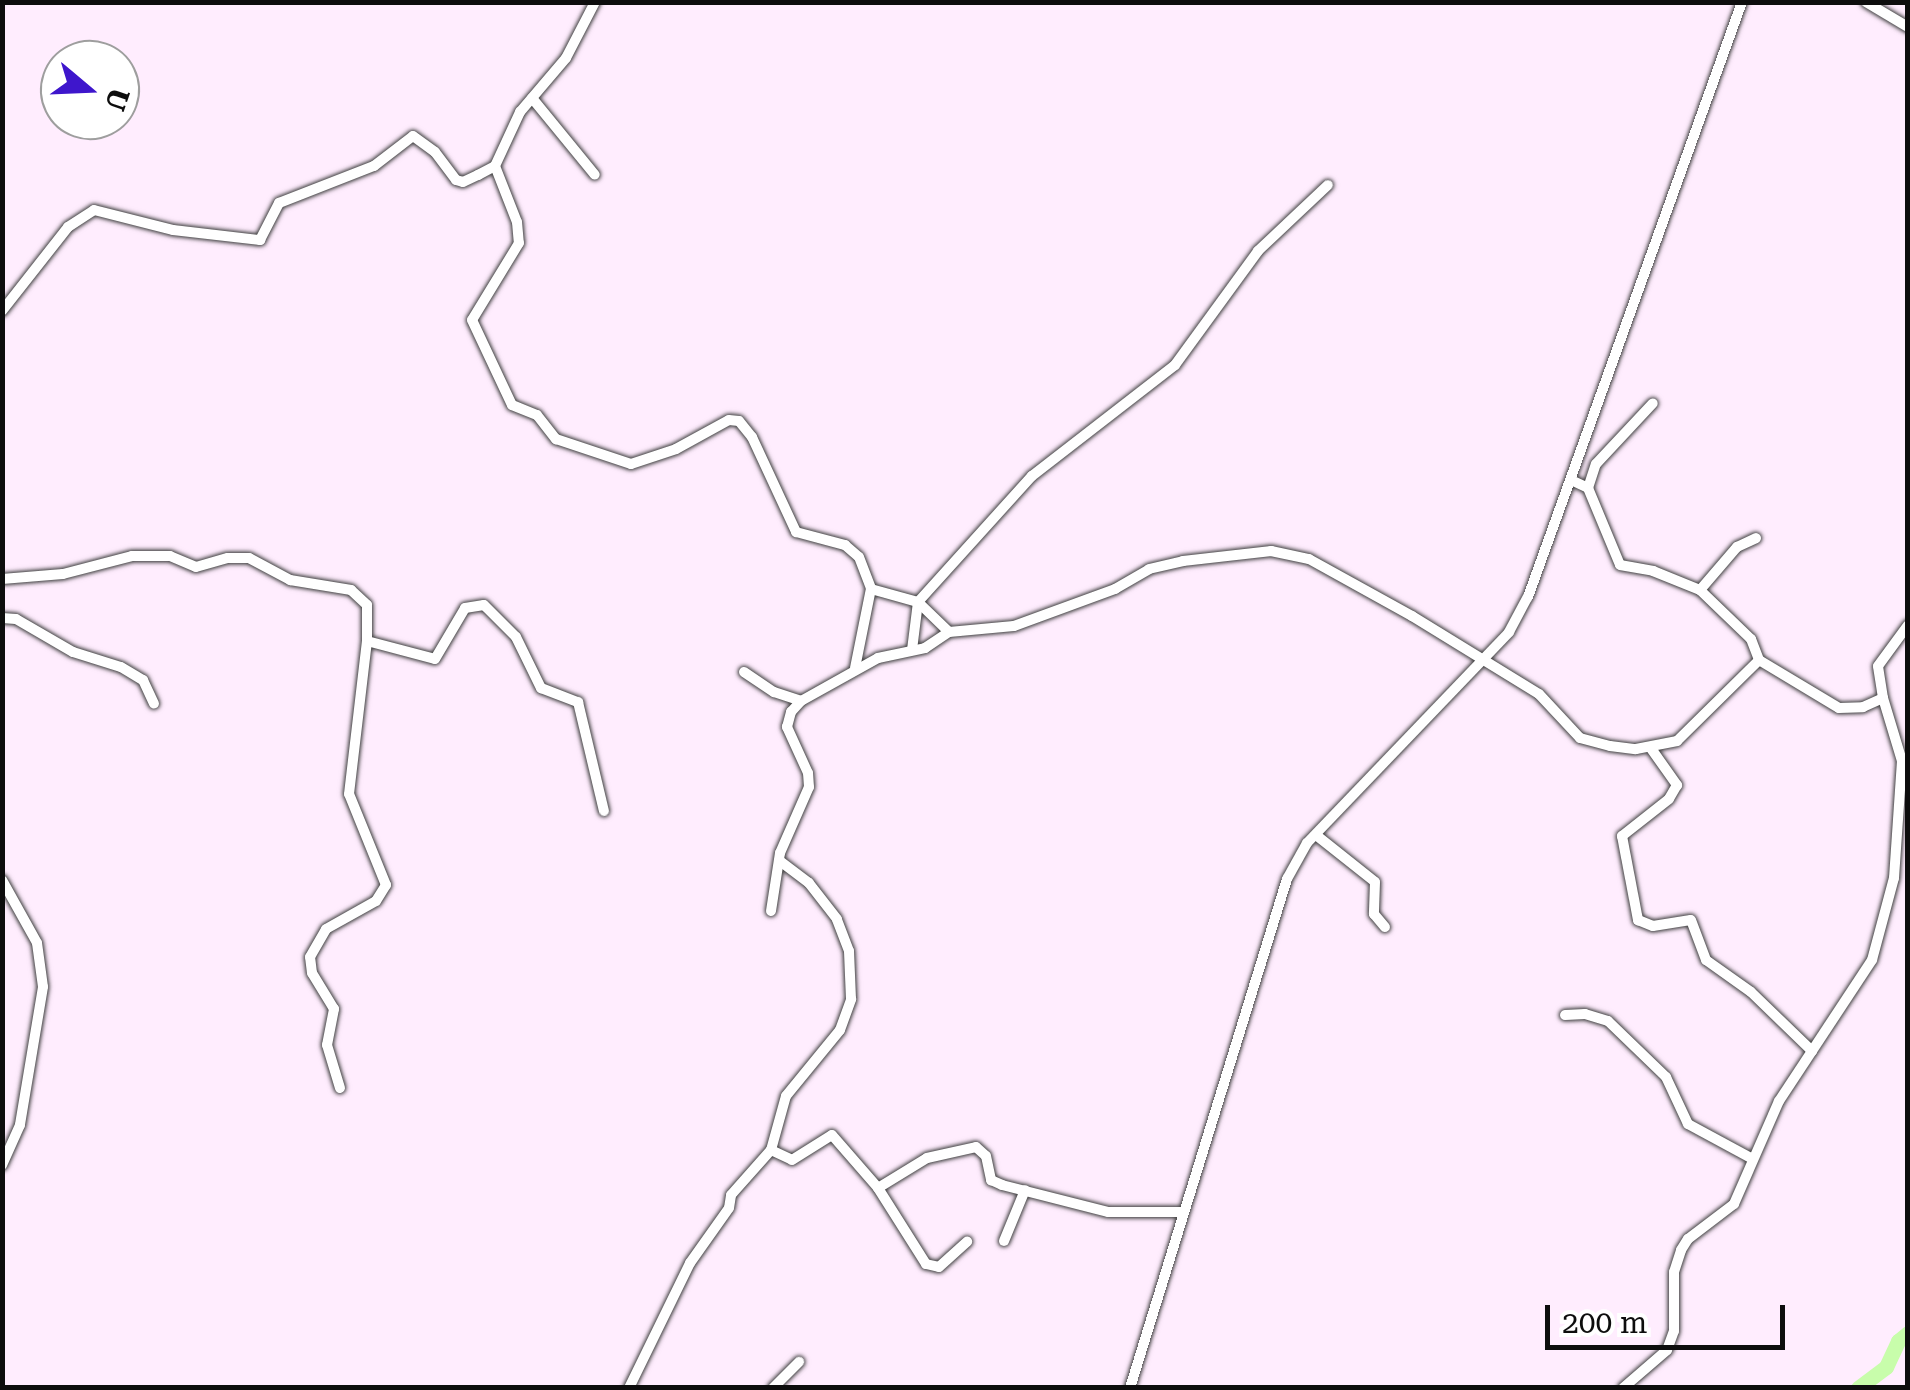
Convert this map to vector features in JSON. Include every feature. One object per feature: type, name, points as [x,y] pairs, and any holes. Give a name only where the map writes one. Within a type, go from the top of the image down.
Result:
[{"type":"street","points":[[2,311],[68,227],[94,210],[172,230],[260,240],[283,200],[374,166],[412,136],[435,152],[459,182],[495,166],[520,112],[566,58],[595,2]]},
{"type":"street","points":[[1130,1388],[1182,1212],[1297,857],[1510,632],[1528,597],[1742,2]]},
{"type":"street","points":[[1866,2],[1908,26]]},
{"type":"street","points":[[532,98],[595,174]]},
{"type":"street","points":[[495,166],[517,222],[519,243],[472,320],[509,401],[537,416],[556,440],[631,464],[676,448],[729,420],[739,421],[752,437],[791,526],[804,537],[845,544],[854,551],[871,589],[855,668]]},
{"type":"street","points":[[912,650],[918,602],[1022,485],[1174,365],[1258,251],[1328,184]]},
{"type":"street","points":[[1653,403],[1596,464],[1588,488],[1620,565],[1638,572],[1653,571],[1700,590],[1751,638],[1759,660],[1839,708],[1863,707],[1882,698]]},
{"type":"street","points":[[1571,480],[1588,488]]},
{"type":"street","points":[[1700,590],[1737,548],[1756,538]]},
{"type":"street","points":[[771,911],[780,861],[809,787],[808,773],[787,727],[791,712],[802,701],[855,668],[930,646],[949,632],[1014,626],[1115,589],[1149,569],[1232,552],[1272,552],[1309,559],[1539,694],[1580,738],[1610,746],[1650,747],[1686,736],[1759,660]]},
{"type":"street","points":[[2,579],[63,574],[132,556],[170,556],[196,567],[228,558],[249,558],[290,580],[343,587],[359,595],[368,614],[367,641],[349,794],[386,884],[376,901],[326,929],[310,957],[312,973],[333,1005],[327,1045],[340,1088]]},
{"type":"street","points":[[871,589],[918,602],[949,632]]},
{"type":"street","points":[[367,641],[438,658],[465,608],[487,607],[516,637],[541,688],[578,702],[604,811]]},
{"type":"street","points":[[2,618],[16,619],[74,652],[140,678],[154,704]]},
{"type":"street","points":[[1623,1388],[1667,1350],[1674,1331],[1675,1262],[1688,1239],[1734,1204],[1778,1101],[1872,960],[1894,878],[1902,761],[1882,698],[1878,666],[1908,625]]},
{"type":"street","points":[[744,672],[774,692],[802,701]]},
{"type":"street","points":[[1650,747],[1677,785],[1669,799],[1622,836],[1638,920],[1653,926],[1692,920],[1706,960],[1752,992],[1812,1050]]},
{"type":"street","points":[[1316,835],[1375,882],[1374,914],[1386,927]]},
{"type":"street","points":[[629,1388],[690,1263],[730,1206],[730,1196],[772,1150],[790,1088],[840,1030],[851,999],[850,951],[837,919],[809,883],[780,861]]},
{"type":"street","points":[[2,880],[38,944],[43,987],[26,1094],[2,1165]]},
{"type":"street","points":[[1565,1014],[1586,1014],[1608,1022],[1666,1078],[1688,1124],[1751,1158]]},
{"type":"street","points":[[772,1150],[792,1160],[832,1135],[878,1188],[926,1264],[940,1267],[968,1242]]},
{"type":"street","points":[[878,1188],[928,1158],[976,1147],[986,1156],[995,1183],[1108,1212],[1182,1212]]},
{"type":"street","points":[[1004,1241],[1025,1190]]},
{"type":"street","points":[[773,1388],[799,1362]]},
{"type":"waterway","points":[[1858,1388],[1886,1367],[1898,1341],[1908,1333]]}]
